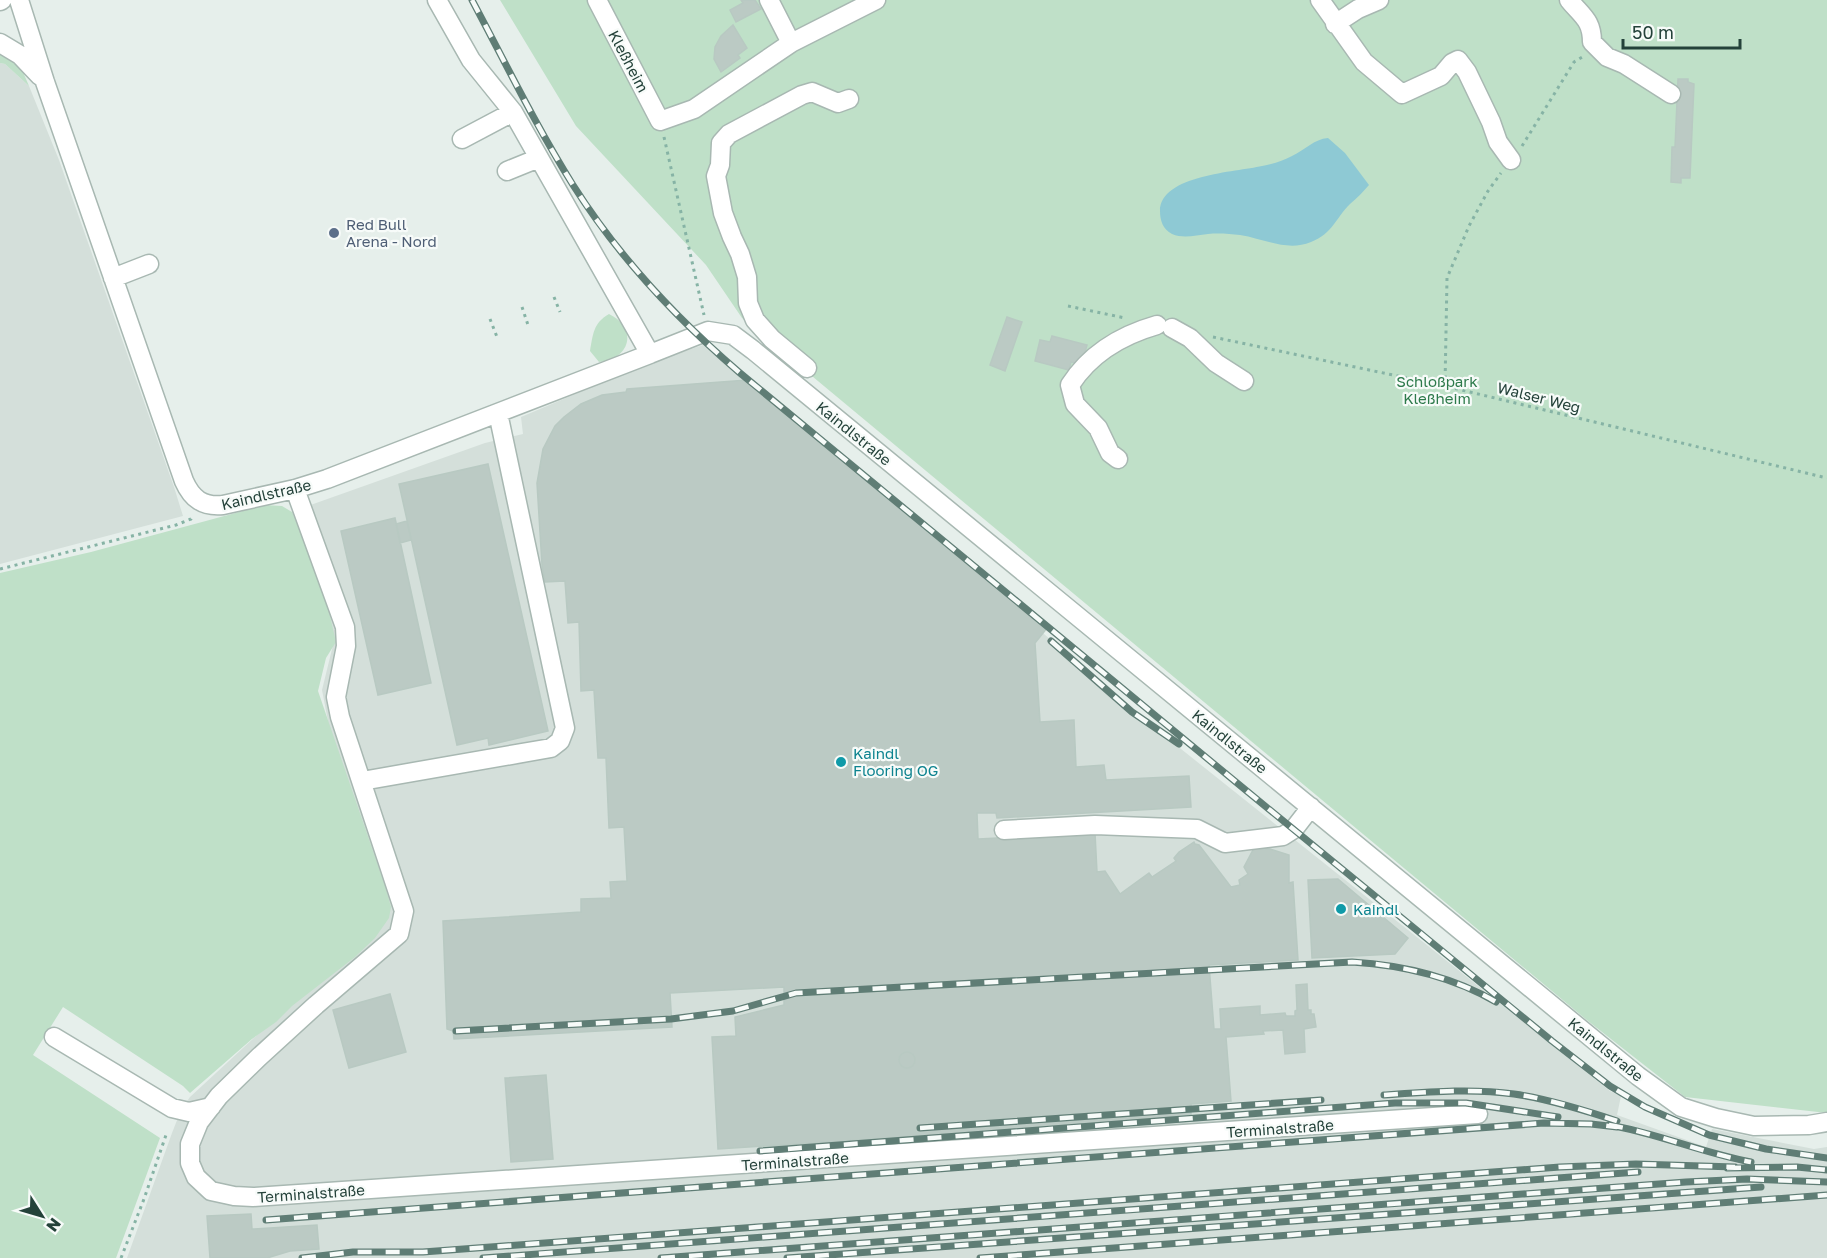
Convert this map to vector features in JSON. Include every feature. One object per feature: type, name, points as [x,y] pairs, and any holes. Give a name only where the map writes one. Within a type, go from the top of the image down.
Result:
[{"type":"street","name":"Kaindlstraße","points":[[19,0],[45,82],[183,481],[188,490],[201,503],[212,506],[223,505],[295,489],[365,466],[708,331],[733,335],[1638,1076],[1681,1107],[1716,1118],[1754,1126],[1809,1125],[1827,1122]]},
{"type":"street","points":[[438,0],[471,60],[513,112],[650,354]]},
{"type":"street","name":"Kleßheim","points":[[597,0],[660,122]]},
{"type":"street","points":[[769,0],[791,43]]},
{"type":"street","points":[[660,122],[694,109],[791,43],[876,0]]},
{"type":"street","points":[[1320,0],[1364,62],[1402,94],[1441,76],[1452,63],[1456,51],[1491,123],[1497,142],[1511,160]]},
{"type":"street","points":[[1335,24],[1358,9],[1378,0]]},
{"type":"street","points":[[1569,0],[1588,20],[1592,29],[1592,42],[1603,54],[1624,64],[1671,94]]},
{"type":"street","name":"Kaindlstraße","points":[[0,43],[20,55],[45,82]]},
{"type":"street","points":[[807,368],[772,339],[756,320],[748,303],[747,276],[723,213],[716,176],[720,165],[721,143],[737,129],[802,95],[812,92],[838,103],[849,99]]},
{"type":"street","points":[[462,139],[513,112]]},
{"type":"street","points":[[507,171],[539,158]]},
{"type":"street","points":[[113,278],[149,264]]},
{"type":"street","points":[[1118,459],[1110,453],[1098,428],[1075,404],[1070,385],[1080,370],[1110,345],[1128,334],[1165,327],[1190,338],[1216,363],[1244,381]]},
{"type":"street","points":[[362,781],[551,748],[560,741],[565,728],[498,413]]},
{"type":"street","name":"Terminalstraße","points":[[295,489],[345,627],[346,646],[336,697],[340,717],[404,911],[399,934],[219,1096],[199,1122],[190,1144],[190,1163],[196,1177],[211,1191],[253,1197],[1478,1114]]},
{"type":"street","points":[[1004,830],[1095,825],[1197,829],[1226,843],[1283,836],[1293,829],[1311,807]]},
{"type":"street","points":[[54,1037],[172,1108],[189,1112],[211,1107]]},
{"type":"path","points":[[1444,386],[1447,278],[1469,225],[1488,190],[1541,117],[1574,63],[1585,55],[1603,54]]},
{"type":"path","points":[[660,122],[708,331]]},
{"type":"path","points":[[554,297],[560,312]]},
{"type":"path","points":[[1068,306],[1165,327]]},
{"type":"path","points":[[522,307],[528,325]]},
{"type":"path","points":[[490,319],[497,337]]},
{"type":"path","name":"Walser Weg","points":[[1206,336],[1444,386],[1827,478]]},
{"type":"path","points":[[0,569],[176,525],[191,519],[201,503]]},
{"type":"path","points":[[121,1258],[166,1135]]},
{"type":"shaded area","points":[[0,63],[5,64],[29,86],[59,160],[183,516],[0,564]]},
{"type":"shaded area","name":"Kaindl","points":[[703,345],[1156,729],[1610,1091],[1621,1096],[1617,1115],[1706,1147],[1712,1129],[1814,1149],[1827,1147],[1827,1258],[127,1258],[181,1110],[190,1097],[386,916],[333,747],[322,690],[334,641],[288,513],[485,443],[523,434],[521,417],[644,365]]},
{"type":"green space","name":"Schloßpark Kleßheim","points":[[500,0],[1827,0],[1827,1113],[1685,1097],[1588,1021],[742,318],[706,265],[576,126]]},
{"type":"green space","points":[[0,53],[20,65],[29,86],[5,64],[0,63]]},
{"type":"green space","points":[[609,314],[624,327],[627,342],[618,355],[610,360],[599,362],[590,351],[592,340],[597,325]]},
{"type":"green space","points":[[265,505],[282,506],[292,512],[324,590],[336,642],[326,658],[318,691],[385,886],[391,907],[389,918],[375,938],[355,957],[292,1006],[190,1093],[183,1086],[63,1007],[33,1055],[160,1138],[116,1258],[0,1258],[0,573],[91,552]]},
{"type":"water","points":[[1328,138],[1345,153],[1369,185],[1329,230],[1311,242],[1293,246],[1232,234],[1181,236],[1166,230],[1160,211],[1163,199],[1172,190],[1201,177],[1277,162],[1297,154],[1318,140]]},
{"type":"building","points":[[741,0],[755,0],[761,9],[736,22],[730,10],[743,3]]},
{"type":"building","points":[[733,25],[747,48],[738,55],[740,58],[721,72],[714,59],[715,47],[721,36]]},
{"type":"building","points":[[1678,79],[1688,79],[1688,82],[1694,84],[1690,178],[1681,178],[1681,183],[1671,182]]},
{"type":"building","points":[[1007,317],[1022,322],[1005,371],[990,365]]},
{"type":"building","points":[[1052,336],[1087,345],[1079,364],[1071,362],[1069,370],[1035,361],[1040,340],[1050,342]]},
{"type":"building","name":"Kaindl Flooring OG","points":[[747,380],[1047,628],[1035,643],[1040,722],[1074,720],[1076,767],[1104,765],[1106,780],[1189,776],[1191,807],[997,818],[996,813],[977,813],[978,839],[1095,833],[1097,872],[1105,871],[1120,894],[1149,873],[1152,877],[1176,861],[1174,858],[1179,852],[1194,842],[1199,845],[1231,887],[1240,885],[1239,880],[1248,874],[1244,867],[1254,848],[1270,849],[1289,855],[1289,883],[1293,882],[1298,960],[1209,965],[1214,1029],[1221,1029],[1220,1009],[1260,1006],[1260,1015],[1285,1013],[1286,1016],[1295,1016],[1297,1010],[1296,985],[1307,984],[1308,1010],[1314,1014],[1316,1027],[1304,1029],[1305,1052],[1285,1054],[1283,1030],[1226,1037],[1231,1101],[1191,1104],[1191,1116],[989,1132],[718,1149],[712,1037],[736,1036],[735,1017],[784,1005],[784,987],[670,993],[672,1027],[454,1039],[453,1031],[447,1029],[443,921],[581,912],[581,899],[611,898],[610,882],[627,881],[624,827],[609,828],[606,758],[598,758],[594,690],[581,691],[579,622],[568,623],[565,581],[545,582],[537,483],[543,449],[555,426],[564,417],[581,404],[602,395],[626,392],[627,389]]},
{"type":"building","points":[[488,464],[548,731],[489,745],[488,738],[457,745],[399,484]]},
{"type":"building","points":[[395,518],[431,683],[378,695],[341,531]]},
{"type":"building","points":[[407,521],[411,540],[400,543],[396,524]]},
{"type":"building","name":"Kaindl","points":[[1338,879],[1408,938],[1395,954],[1312,958],[1308,880]]},
{"type":"building","points":[[390,994],[406,1052],[349,1068],[333,1010]]},
{"type":"building","points":[[907,1052],[913,1054],[915,1060],[913,1066],[907,1068],[901,1066],[899,1060],[901,1054]]},
{"type":"building","points":[[546,1075],[553,1159],[511,1162],[505,1078]]},
{"type":"building","points":[[251,1214],[252,1229],[317,1225],[319,1249],[290,1251],[267,1258],[210,1258],[207,1216]]},
{"type":"railway","points":[[472,0],[546,140],[573,185],[609,237],[671,309],[740,373],[1248,792],[1610,1086],[1645,1107],[1709,1135],[1766,1149],[1827,1158]]},
{"type":"railway","points":[[1051,641],[1132,712],[1179,744]]},
{"type":"railway","points":[[456,1031],[671,1019],[733,1011],[796,993],[1352,962],[1390,966],[1427,974],[1480,993],[1496,1002]]},
{"type":"railway","points":[[1384,1095],[1465,1091],[1498,1092],[1553,1102],[1617,1121]]},
{"type":"railway","points":[[920,1128],[1321,1100]]},
{"type":"railway","points":[[760,1151],[1395,1103],[1466,1103],[1558,1117]]},
{"type":"railway","points":[[266,1220],[1544,1123],[1617,1127]]},
{"type":"railway","points":[[1609,1125],[1751,1162]]},
{"type":"railway","points":[[302,1258],[353,1252],[423,1252],[1560,1167],[1636,1164],[1735,1167]]},
{"type":"railway","points":[[1727,1168],[1797,1167],[1827,1170]]},
{"type":"railway","points":[[483,1258],[1638,1172]]},
{"type":"railway","points":[[661,1258],[1686,1182],[1747,1179],[1827,1182]]},
{"type":"railway","points":[[787,1258],[1761,1187]]},
{"type":"railway","points":[[980,1258],[1827,1195]]},
{"type":"place","name":"Red Bull Arena - Nord","points":[[334,233]]},
{"type":"place","name":"Kaindl Flooring OG","points":[[841,762]]},
{"type":"place","name":"Kaindl","points":[[1341,909]]}]
